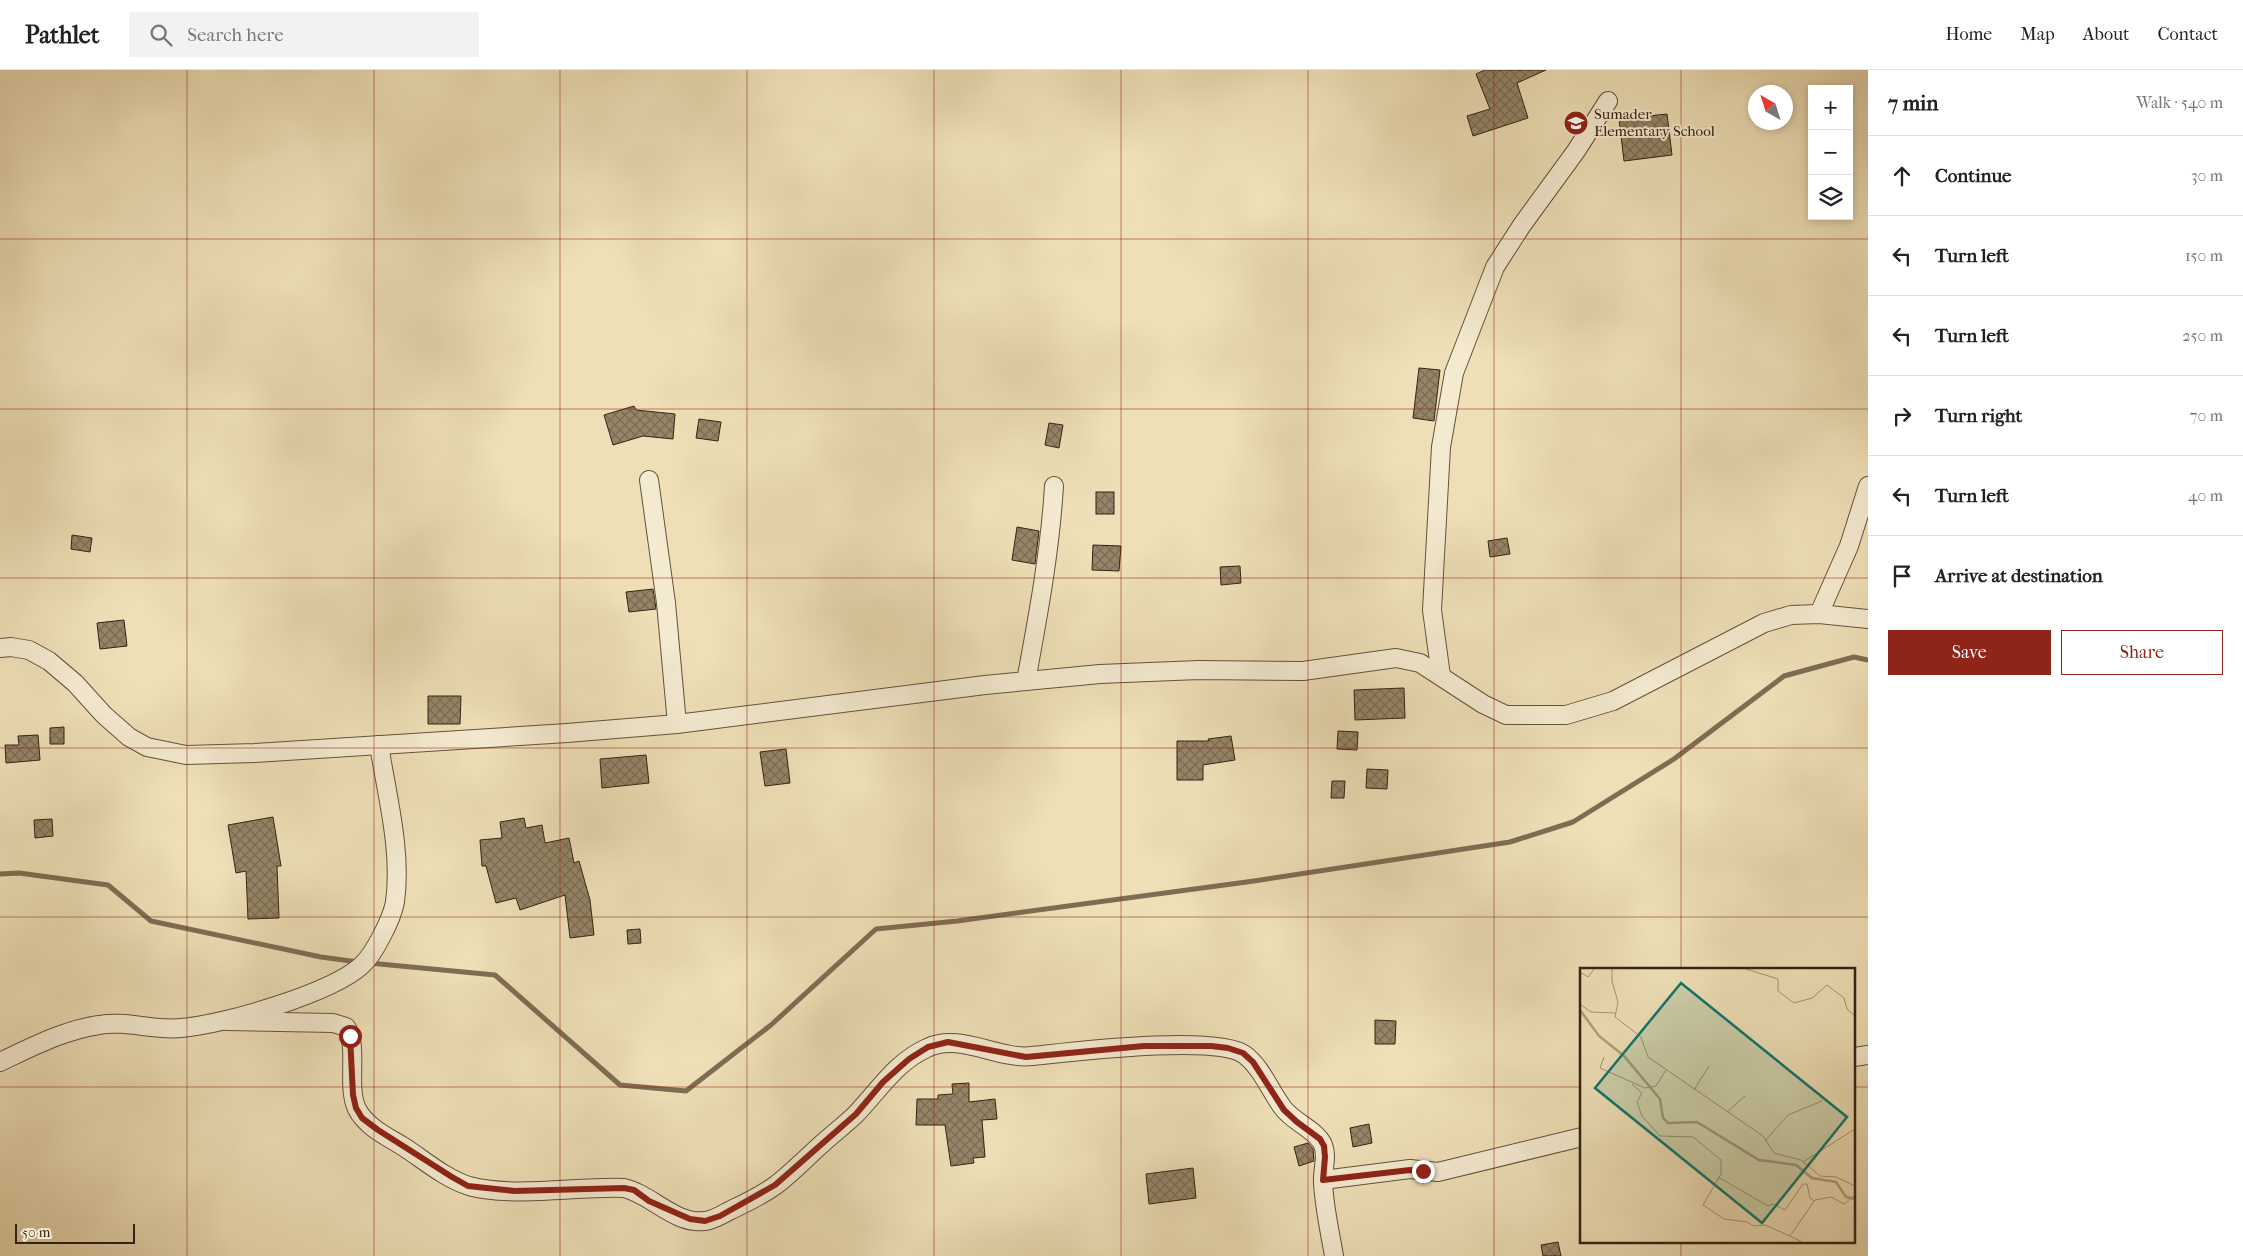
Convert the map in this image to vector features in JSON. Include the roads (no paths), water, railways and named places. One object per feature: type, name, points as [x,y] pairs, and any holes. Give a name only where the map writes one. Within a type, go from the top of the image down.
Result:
[{"type":"street","points":[[1441,676],[1432,610],[1441,447],[1454,373],[1495,267],[1522,225],[1576,151],[1608,101]]},
{"type":"street","points":[[649,480],[666,603],[677,724]]},
{"type":"street","points":[[1026,681],[1051,531],[1054,486]]},
{"type":"street","points":[[1819,614],[1849,546],[1868,486]]},
{"type":"street","points":[[0,648],[11,647],[29,650],[49,660],[75,683],[104,715],[128,737],[147,747],[186,755],[255,753],[677,724],[1026,681],[1100,674],[1198,670],[1303,671],[1396,658],[1420,663],[1483,704],[1506,715],[1566,716],[1613,700],[1764,624],[1791,615],[1819,614],[1868,619]]},
{"type":"street","points":[[0,1062],[56,1036],[99,1024],[181,1028],[226,1021],[290,1001],[339,980],[362,965],[378,942],[394,904],[398,866],[380,745]]},
{"type":"street","points":[[226,1021],[333,1023],[346,1028],[350,1036],[353,1095],[356,1108],[362,1118],[468,1186],[514,1191],[624,1188],[634,1190],[649,1201],[690,1219],[705,1221],[720,1216],[775,1185],[856,1114],[883,1082],[909,1059],[928,1047],[948,1042],[1026,1057],[1144,1046],[1211,1046],[1228,1048],[1243,1053],[1253,1062],[1284,1110],[1320,1139],[1324,1146],[1323,1180],[1334,1256]]},
{"type":"street","points":[[1323,1180],[1410,1170],[1438,1172],[1580,1137]]},
{"type":"waterway","points":[[369,963],[495,975],[620,1085],[686,1091],[771,1025],[876,929],[957,921],[1254,881],[1510,842],[1573,822],[1674,759],[1784,676],[1854,657],[1868,660]]},
{"type":"waterway","points":[[0,874],[19,873],[108,885],[151,921],[321,957],[358,962]]},
{"type":"place","name":"Sumader Elementary School","points":[[1576,123]]}]
